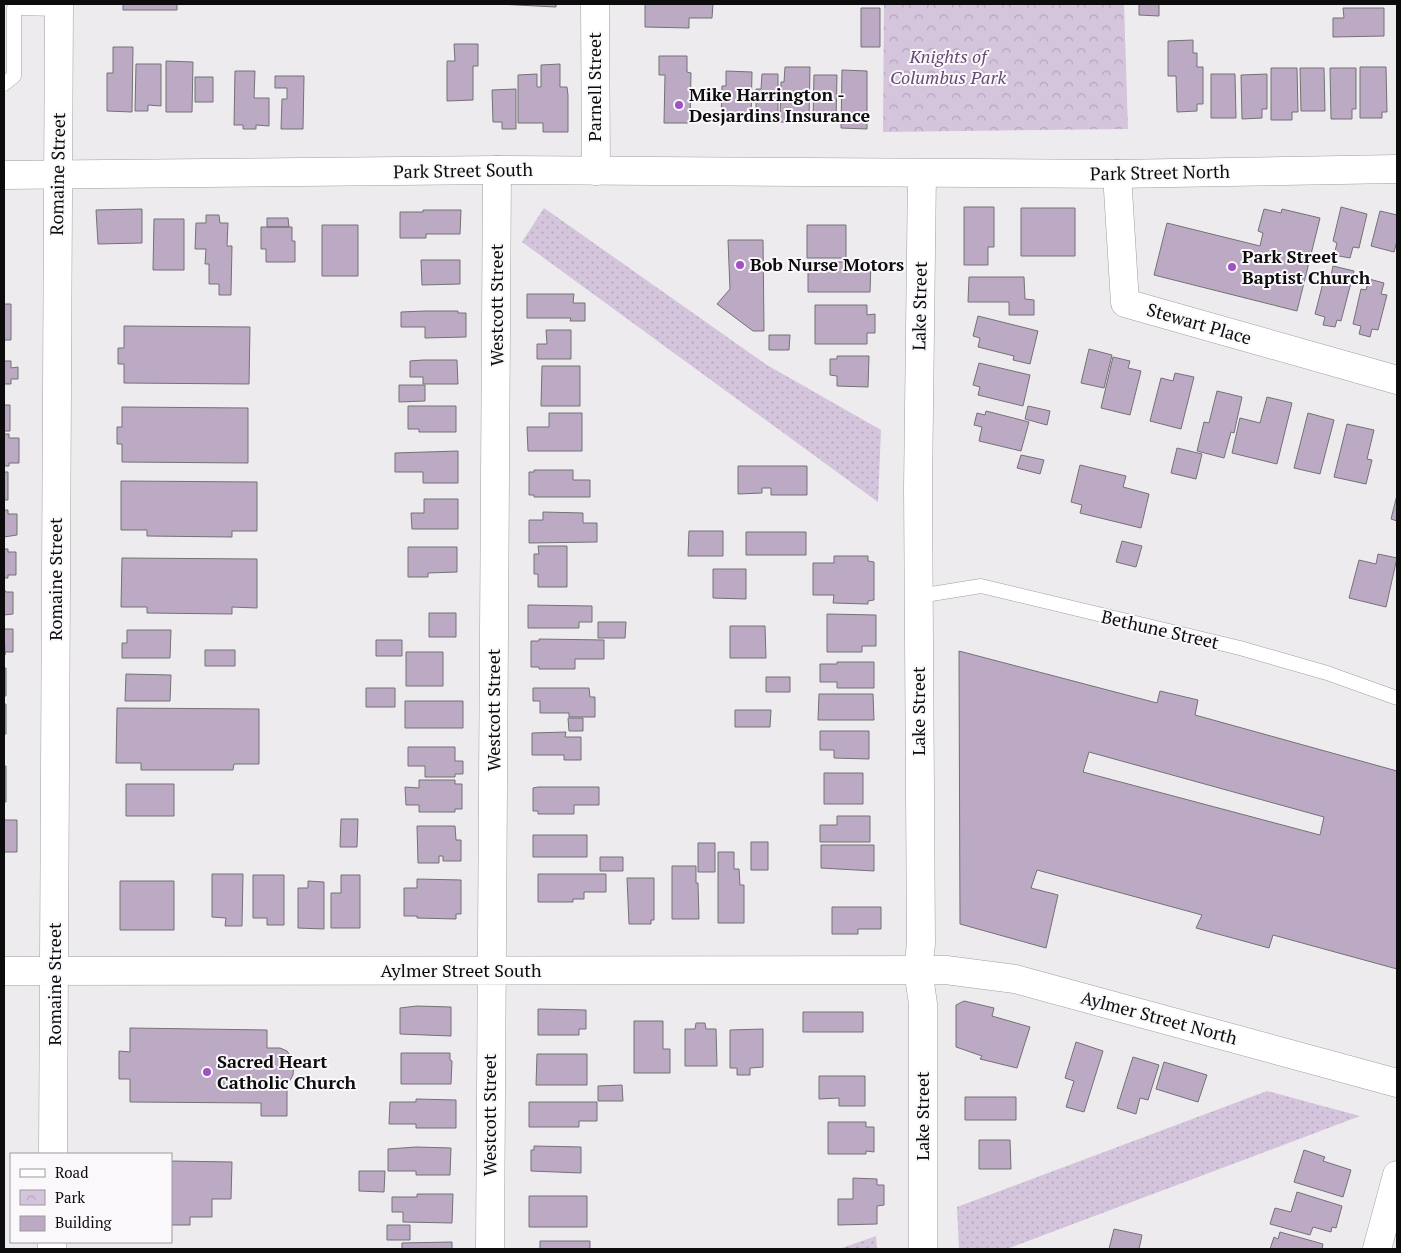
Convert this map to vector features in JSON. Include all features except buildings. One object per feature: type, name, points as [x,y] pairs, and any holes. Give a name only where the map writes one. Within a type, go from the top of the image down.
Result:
[{"type":"street","name":"Parnell Street","points":[[595,4],[596,170]]},
{"type":"street","name":"Romaine Street","points":[[53,1153],[59,6]]},
{"type":"street","name":"Park Street North","points":[[922,173],[1117,174],[1397,169]]},
{"type":"street","name":"Park Street South","points":[[4,175],[58,176],[497,170],[922,173]]},
{"type":"street","name":"Westcott Street","points":[[490,1249],[497,170]]},
{"type":"street","name":"Lake Street","points":[[922,173],[918,596],[921,944],[918,969],[923,1004],[923,1249]]},
{"type":"street","name":"Stewart Place","points":[[1117,174],[1125,303],[1397,380]]},
{"type":"street","name":"Aylmer Street South","points":[[4,971],[918,969]]},
{"type":"street","name":"Aylmer Street North","points":[[918,969],[946,970],[1015,979],[1397,1083]]},
{"type":"street","points":[[1377,1249],[1397,1175]]},
{"type":"lane","points":[[4,84],[14,76],[14,8],[59,6]]},
{"type":"lane","name":"Bethune Street","points":[[918,596],[981,586],[1240,648],[1327,673],[1397,698]]},
{"type":"green space","name":"Knights of Columbus Park","points":[[884,4],[1124,4],[1128,129],[883,132]]},
{"type":"green space","points":[[544,208],[767,365],[881,430],[878,502],[522,242]]},
{"type":"green space","points":[[1267,1091],[1360,1116],[1007,1249],[959,1249],[957,1207]]},
{"type":"green space","points":[[876,1236],[877,1249],[839,1249]]},
{"type":"place","name":"Mike Harrington - Desjardins Insurance","points":[[679,105]]},
{"type":"place","name":"Bob Nurse Motors","points":[[740,265]]},
{"type":"place","name":"Park Street Baptist Church","points":[[1232,267]]},
{"type":"place","name":"Sacred Heart Catholic Church","points":[[207,1072]]}]
